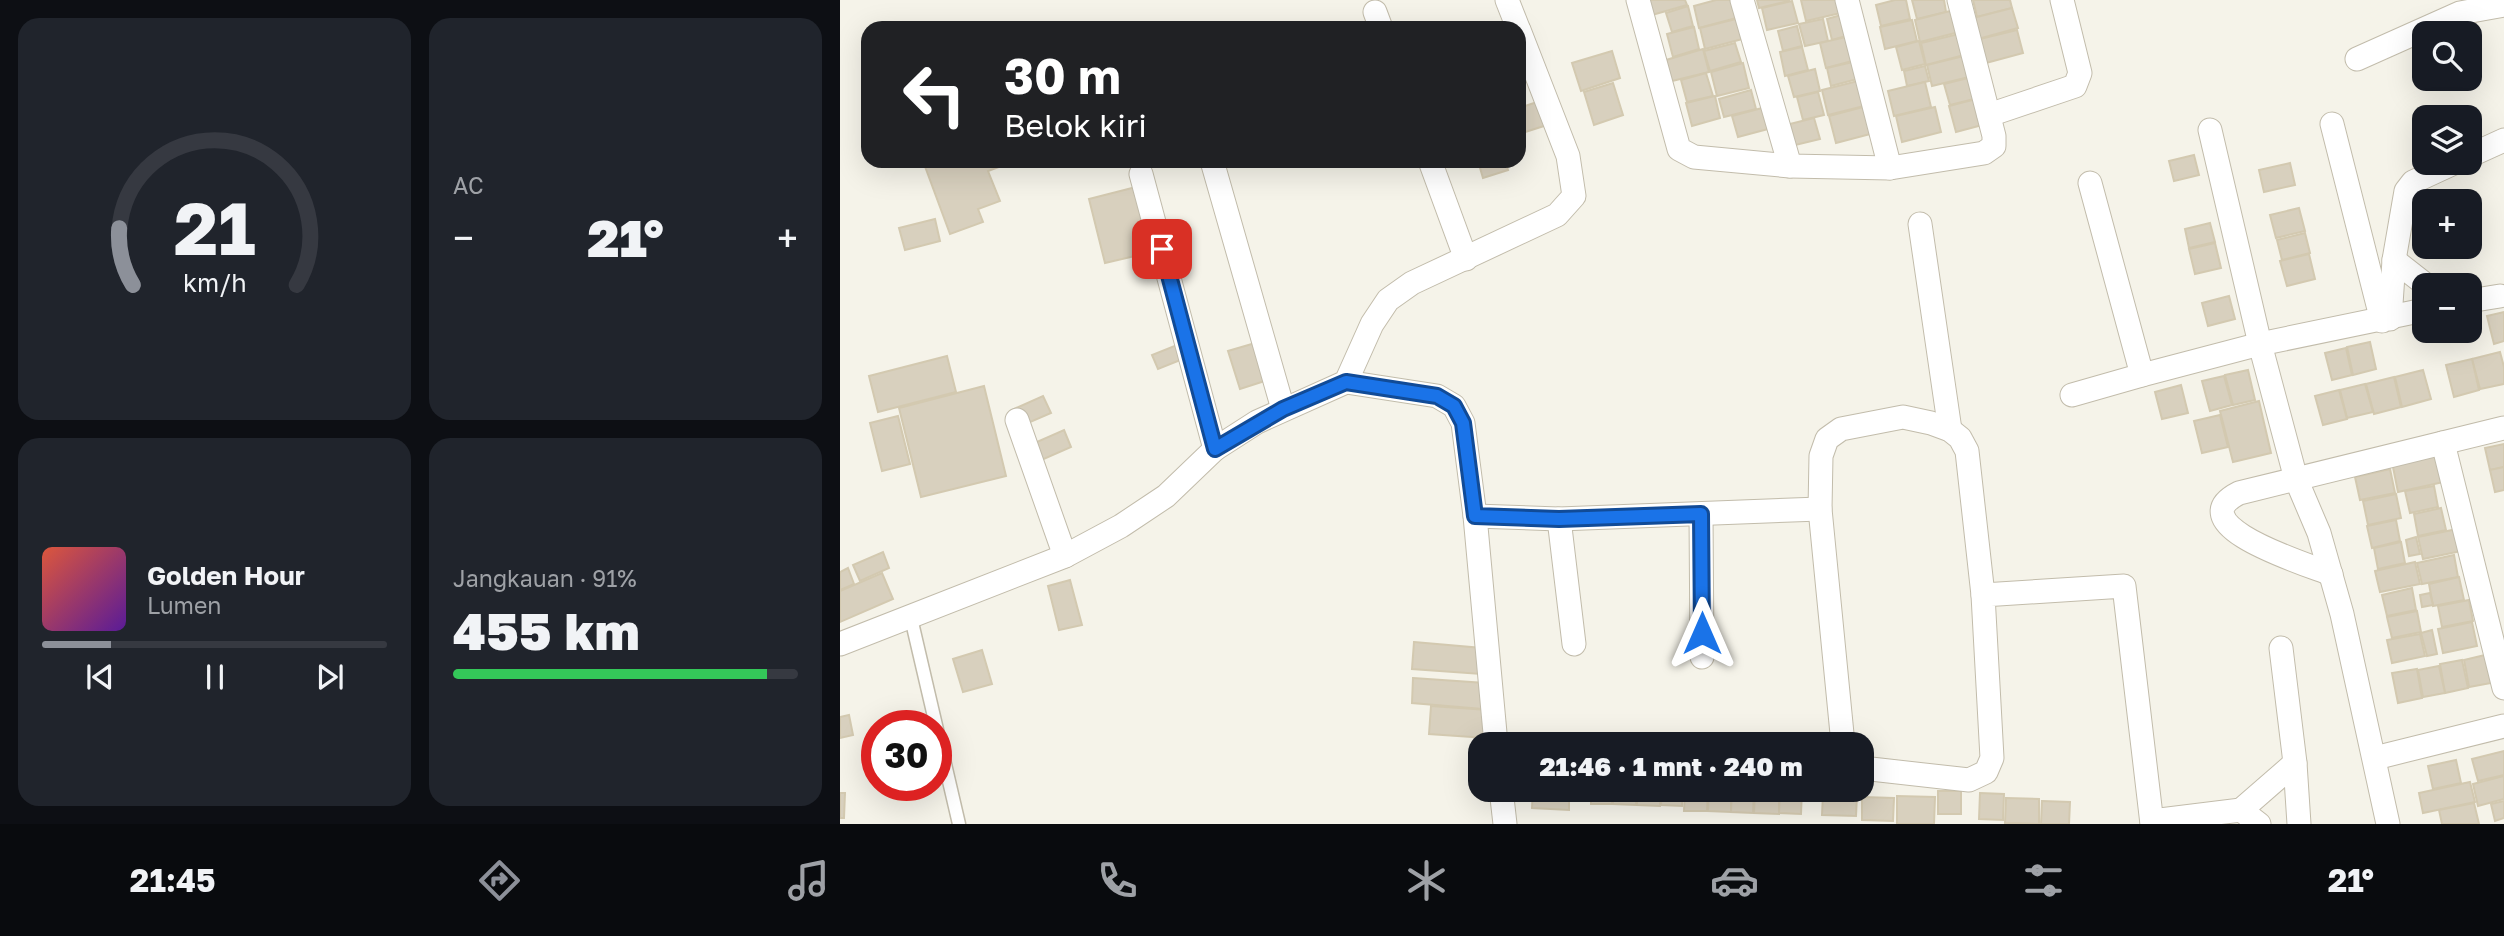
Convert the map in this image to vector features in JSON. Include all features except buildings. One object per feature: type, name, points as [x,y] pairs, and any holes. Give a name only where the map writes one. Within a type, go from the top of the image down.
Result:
[{"type":"street","points":[[1507,0],[1516,21]]},
{"type":"street","points":[[1638,0],[1679,149],[1695,157],[1790,166],[1890,168],[1984,152],[1994,146],[1989,115],[1959,0]]},
{"type":"street","points":[[1742,0],[1790,166]]},
{"type":"street","points":[[1847,0],[1890,168]]},
{"type":"street","points":[[1989,115],[2075,86],[2080,73],[2062,0]]},
{"type":"street","points":[[2357,59],[2460,13],[2504,5]]},
{"type":"street","points":[[1346,382],[1372,324],[1388,300],[1412,283],[1557,215],[1574,196],[1568,156],[1526,47]]},
{"type":"street","points":[[2332,124],[2386,320]]},
{"type":"street","points":[[2210,130],[2260,344],[2296,479],[2319,533],[2342,614],[2388,824]]},
{"type":"street","points":[[2482,150],[2504,140]]},
{"type":"street","points":[[1214,168],[1283,409]]},
{"type":"street","points":[[1433,168],[1466,258]]},
{"type":"street","points":[[1141,174],[1215,449]]},
{"type":"street","points":[[2386,320],[2406,191],[2413,182],[2428,175]]},
{"type":"street","points":[[2090,183],[2142,375]]},
{"type":"street","points":[[1920,224],[1950,430]]},
{"type":"street","points":[[2394,260],[2412,274]]},
{"type":"street","points":[[2482,299],[2500,296]]},
{"type":"street","points":[[2072,395],[2260,344],[2412,313]]},
{"type":"street","points":[[840,644],[1065,556],[1121,526],[1166,496],[1215,449],[1283,409],[1346,382],[1437,396],[1454,406],[1463,423],[1475,516],[1495,732]]},
{"type":"street","points":[[1841,732],[1821,509],[1821,456],[1827,439],[1841,429],[1903,417],[1931,423],[1950,430],[1960,438],[1967,452],[1983,595],[1992,758],[1986,772],[1969,780],[1874,769]]},
{"type":"street","points":[[1017,420],[1065,556]]},
{"type":"street","points":[[2331,574],[2247,540],[2224,522],[2221,512],[2224,503],[2239,493],[2504,428]]},
{"type":"street","points":[[2443,443],[2504,688]]},
{"type":"street","points":[[1475,516],[1559,519],[1821,509]]},
{"type":"street","points":[[1701,514],[1702,657]]},
{"type":"street","points":[[1559,519],[1574,644]]},
{"type":"street","points":[[1983,595],[2124,586],[2152,822],[2250,817],[2295,763]]},
{"type":"street","points":[[2281,648],[2295,763],[2299,824]]},
{"type":"street","points":[[2375,758],[2504,726]]},
{"type":"street","points":[[1502,802],[1505,824]]},
{"type":"lane","points":[[911,618],[959,824]]},
{"type":"route","points":[[1162,249],[1215,449],[1257,422],[1346,382],[1437,396],[1454,406],[1463,423],[1475,516],[1559,519],[1701,514],[1702,633]]}]
